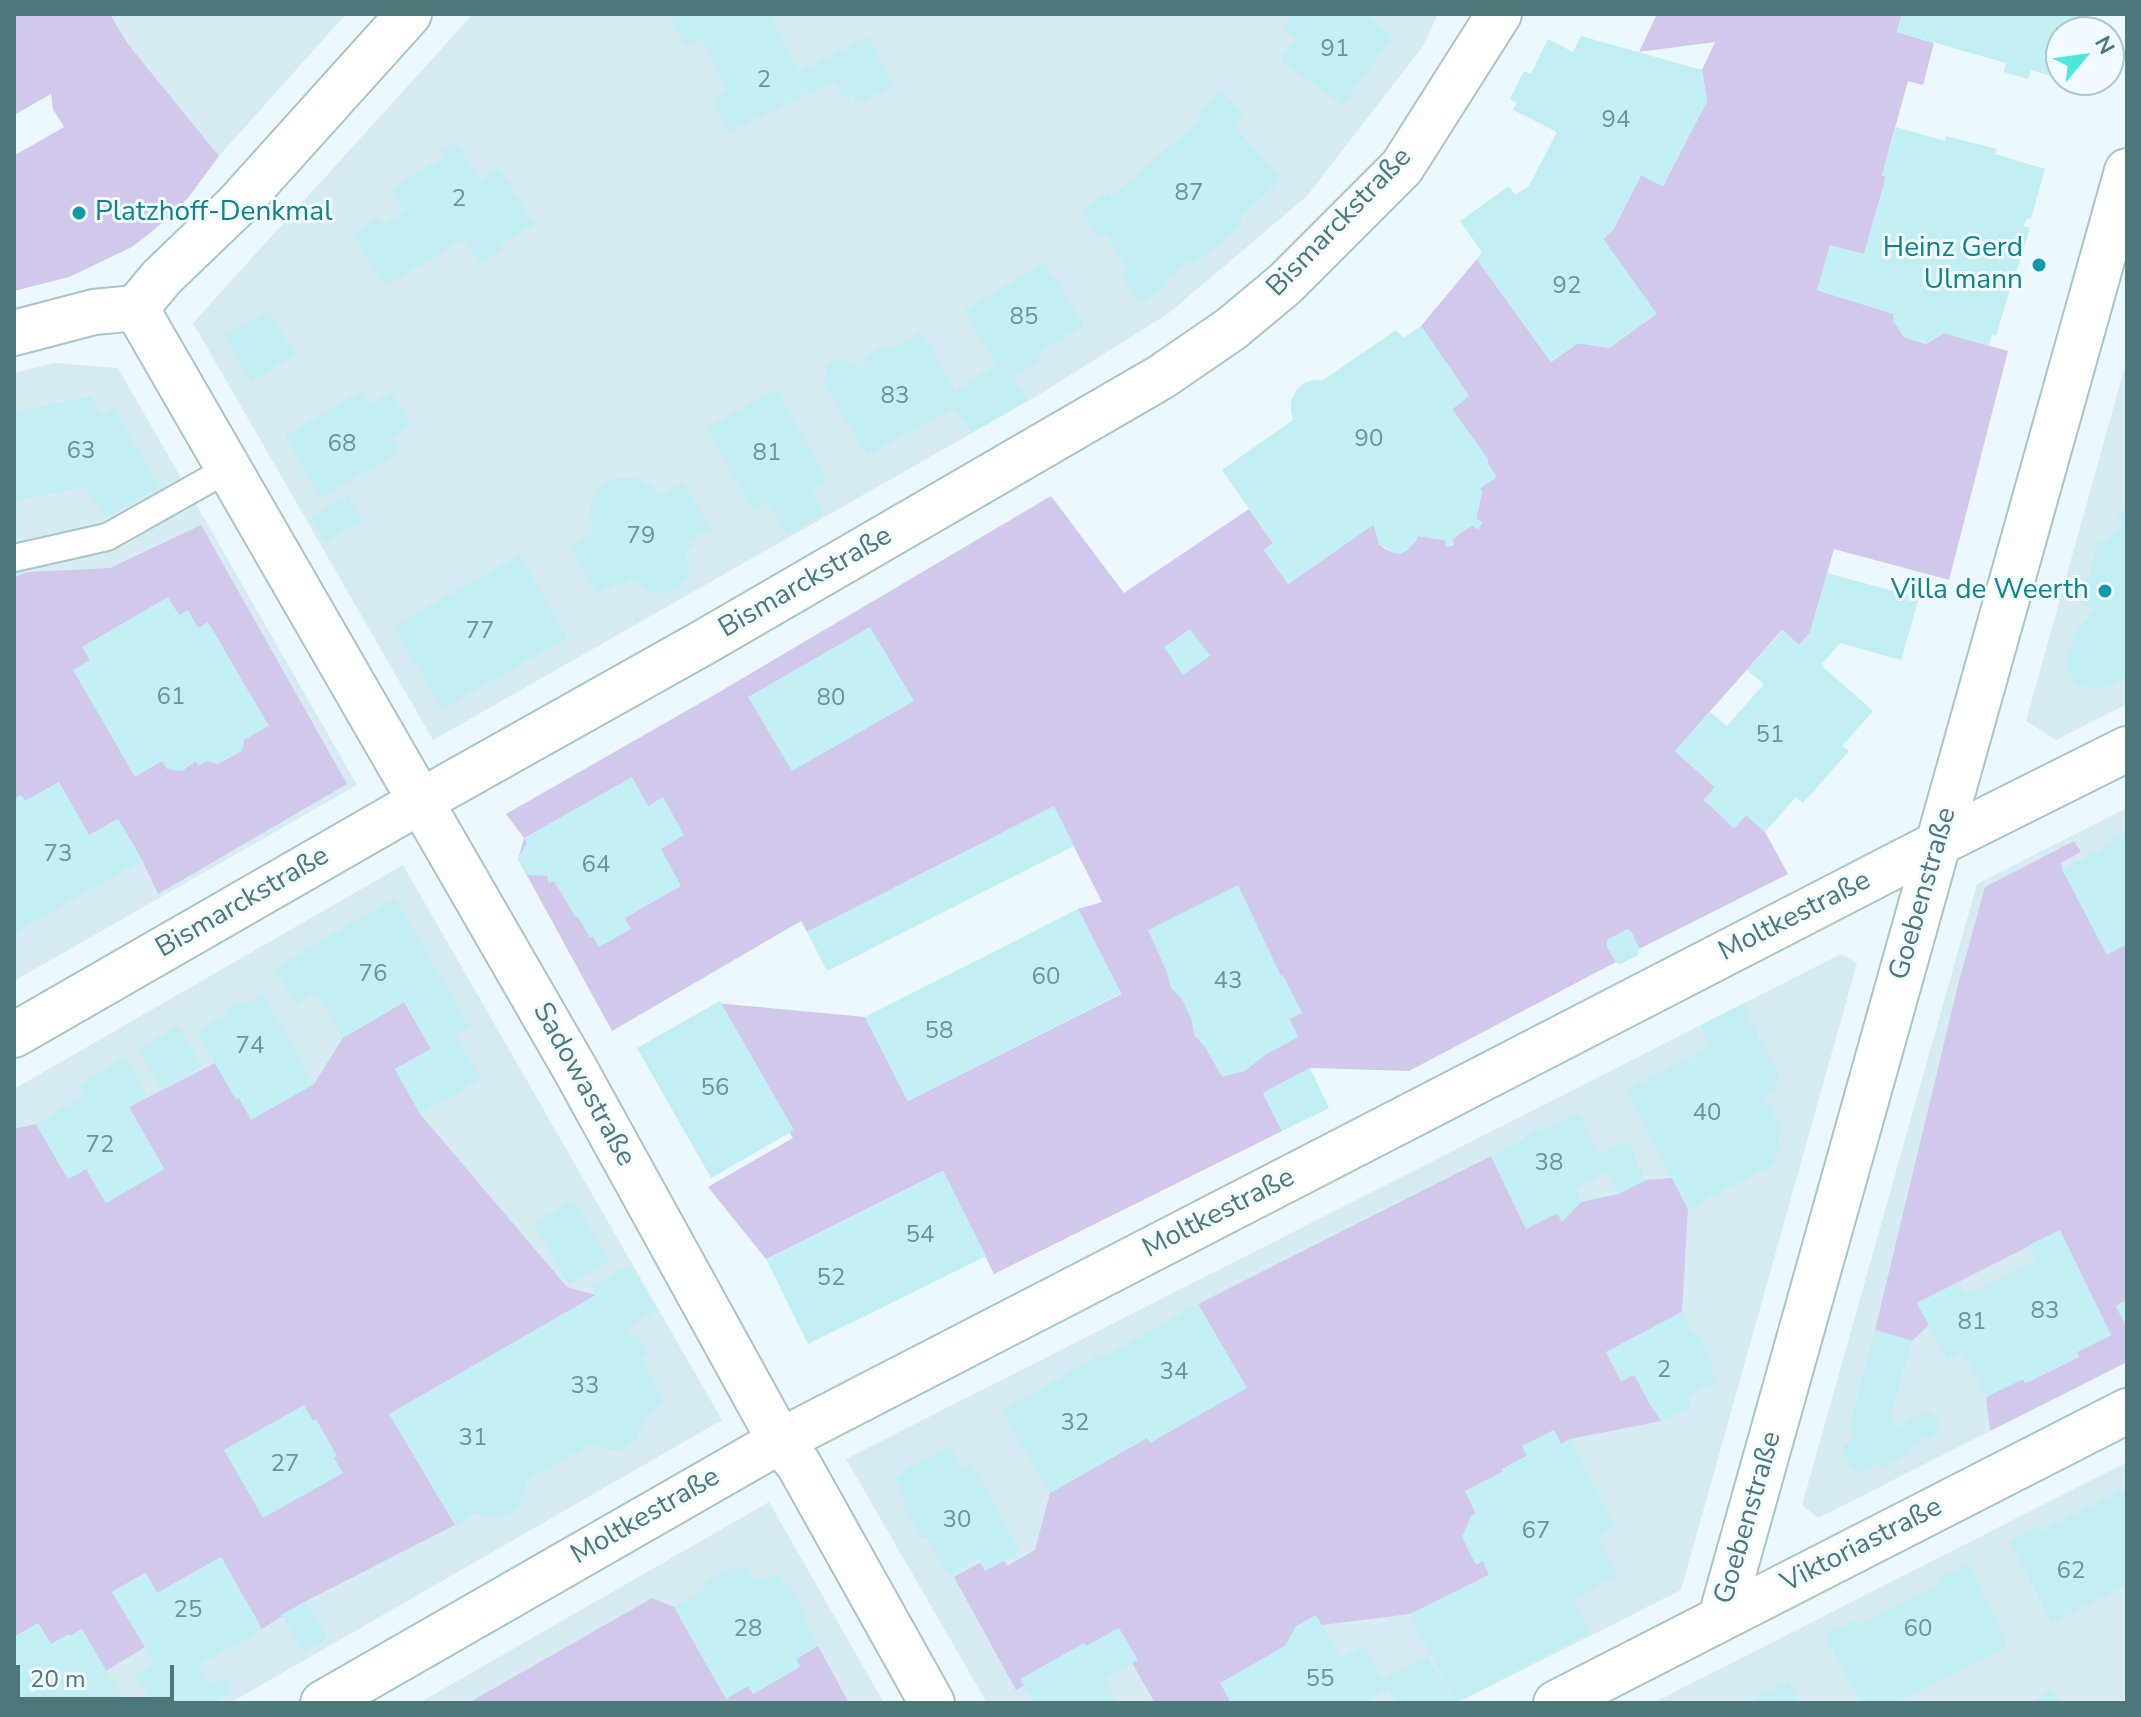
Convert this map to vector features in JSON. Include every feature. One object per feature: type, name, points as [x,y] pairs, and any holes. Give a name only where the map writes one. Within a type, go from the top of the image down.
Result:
[{"type":"street","points":[[14,333],[94,312],[136,308],[162,277],[237,205],[409,14]]},
{"type":"street","name":"Bismarckstraße","points":[[14,1035],[706,641],[1161,377],[1231,329],[1285,284],[1402,167],[1499,14]]},
{"type":"street","name":"Goebenstraße","points":[[1721,1617],[2127,171]]},
{"type":"street","name":"Sadowastraße","points":[[136,308],[575,1069],[780,1441],[799,1465],[932,1703]]},
{"type":"street","name":"Moltkestraße","points":[[323,1703],[780,1441],[2127,749]]},
{"type":"street","name":"Viktoriastraße","points":[[1556,1703],[2127,1411]]},
{"type":"lane","points":[[14,558],[107,537],[228,469]]},
{"type":"shaded area","points":[[14,14],[110,14],[128,44],[219,156],[188,198],[132,247],[69,277],[14,291],[14,150],[17,154],[64,127],[53,109],[51,94],[14,115]]},
{"type":"shaded area","points":[[110,14],[346,14],[219,156],[128,44]]},
{"type":"shaded area","points":[[473,14],[1438,14],[1423,46],[1307,196],[1169,313],[1037,396],[433,740],[193,323]]},
{"type":"shaded area","points":[[1657,14],[1902,14],[1897,32],[1934,43],[1923,85],[1908,81],[1864,254],[1817,290],[1894,314],[1893,320],[1904,337],[1926,344],[1944,333],[2008,351],[1949,580],[1834,549],[1810,633],[1799,645],[1782,630],[1675,751],[1715,787],[1704,800],[1734,828],[1746,815],[1765,832],[1788,874],[1639,949],[1627,929],[1607,946],[1616,962],[1409,1071],[1310,1068],[1263,1093],[1282,1131],[994,1274],[943,1171],[766,1259],[708,1187],[793,1138],[716,1003],[865,1017],[908,1101],[1121,994],[1078,909],[1102,902],[1054,807],[807,932],[801,921],[612,1031],[518,859],[524,838],[506,814],[1051,496],[1124,593],[1249,509],[1273,543],[1264,550],[1288,584],[1374,524],[1379,544],[1396,552],[1406,550],[1418,536],[1445,540],[1447,547],[1454,545],[1452,539],[1472,525],[1478,529],[1482,523],[1476,519],[1482,492],[1480,488],[1496,477],[1488,460],[1452,409],[1469,396],[1421,326],[1477,259],[1551,362],[1578,343],[1609,348],[1656,314],[1603,239],[1613,230],[1641,175],[1663,186],[1707,101],[1702,70],[1715,42],[1639,52]]},
{"type":"shaded area","points":[[2127,359],[2127,704],[2056,740],[2026,721]]},
{"type":"shaded area","points":[[54,363],[118,368],[357,785],[14,981],[14,373]]},
{"type":"shaded area","points":[[201,525],[347,784],[158,894],[118,819],[89,835],[59,782],[25,801],[21,795],[14,799],[14,577],[28,572],[110,568]]},
{"type":"shaded area","points":[[2127,808],[2127,1362],[1818,1518],[1802,1505],[1977,884]]},
{"type":"shaded area","points":[[2074,841],[2081,852],[2061,863],[2062,869],[2107,954],[2127,944],[2127,1300],[2116,1306],[2127,1328],[2127,1362],[1990,1431],[1986,1397],[2023,1379],[2026,1383],[2079,1357],[2077,1352],[2111,1335],[2059,1231],[1917,1303],[1929,1325],[1912,1341],[1875,1330],[1959,981],[1985,887]]},
{"type":"shaded area","points":[[403,865],[722,1420],[230,1703],[14,1703],[14,1089]]},
{"type":"shaded area","points":[[1841,954],[1857,963],[1681,1590],[1457,1703],[987,1703],[846,1459]]},
{"type":"shaded area","points":[[404,1002],[431,1049],[395,1069],[420,1114],[567,1287],[596,1295],[390,1414],[455,1525],[306,1601],[262,1629],[221,1557],[157,1593],[145,1573],[112,1592],[145,1647],[106,1671],[82,1629],[51,1644],[38,1623],[14,1637],[14,1129],[36,1124],[68,1179],[86,1169],[106,1203],[164,1169],[129,1107],[215,1063],[251,1119],[314,1084],[343,1038]]},
{"type":"shaded area","points":[[1491,1156],[1526,1229],[1557,1213],[1563,1221],[1581,1202],[1618,1194],[1646,1180],[1672,1178],[1688,1209],[1682,1312],[1606,1352],[1621,1381],[1634,1375],[1661,1421],[1570,1439],[1561,1444],[1554,1430],[1523,1446],[1527,1456],[1465,1491],[1476,1513],[1471,1516],[1463,1537],[1483,1561],[1489,1575],[1410,1614],[1322,1625],[1221,1683],[1231,1703],[1155,1703],[1115,1633],[1016,1690],[954,1577],[999,1552],[1007,1566],[1035,1550],[1050,1493],[1246,1387],[1198,1304]]},
{"type":"shaded area","points":[[2127,1462],[2127,1703],[1653,1703]]},
{"type":"shaded area","points":[[769,1502],[884,1703],[419,1703]]},
{"type":"shaded area","points":[[652,1598],[674,1607],[726,1698],[748,1686],[753,1694],[800,1667],[796,1659],[818,1646],[849,1703],[468,1703]]},
{"type":"building","points":[[669,14],[770,14],[799,72],[868,37],[893,86],[857,104],[852,95],[845,99],[835,80],[729,132],[712,99],[728,91],[702,38],[685,46]]},
{"type":"building","points":[[1292,14],[1373,14],[1369,19],[1393,35],[1343,105],[1280,61],[1296,38],[1283,27]]},
{"type":"building","points":[[1902,14],[2087,14],[2045,16],[2045,74],[2031,70],[2028,79],[2004,72],[2006,63],[1897,32]]},
{"type":"building","points":[[1581,36],[1702,70],[1707,101],[1663,186],[1641,175],[1613,230],[1603,239],[1657,314],[1609,348],[1578,343],[1551,362],[1477,259],[1482,252],[1460,221],[1509,186],[1515,195],[1529,186],[1557,132],[1513,110],[1517,103],[1510,99],[1524,71],[1531,74],[1548,39],[1573,52]]},
{"type":"building","points":[[1220,91],[1244,112],[1234,125],[1281,180],[1239,216],[1243,222],[1231,234],[1194,264],[1190,259],[1164,281],[1166,285],[1139,303],[1121,275],[1129,270],[1106,234],[1098,238],[1081,210],[1109,192],[1111,197],[1202,118],[1198,115]]},
{"type":"building","points":[[1896,127],[1945,141],[1946,136],[1997,149],[1995,154],[2045,169],[2031,219],[2028,218],[2023,226],[2030,228],[2015,277],[2009,275],[2008,284],[2011,286],[1996,336],[1992,334],[1989,346],[1944,333],[1926,344],[1904,337],[1893,320],[1894,314],[1817,290],[1830,245],[1864,254],[1886,177],[1882,175]]},
{"type":"building","points":[[456,142],[480,180],[499,168],[534,224],[500,245],[503,248],[480,263],[465,238],[385,286],[353,234],[378,218],[383,226],[405,211],[392,189],[445,156],[442,151]]},
{"type":"building","points":[[1044,262],[1084,325],[1037,354],[1040,360],[1013,376],[1028,400],[971,433],[954,407],[867,456],[826,386],[827,366],[840,359],[852,363],[857,369],[867,363],[867,358],[876,350],[887,346],[892,349],[921,332],[955,391],[997,364],[964,311]]},
{"type":"building","points":[[268,310],[295,355],[251,381],[225,335]]},
{"type":"building","points":[[1421,326],[1469,396],[1452,409],[1489,460],[1487,462],[1497,477],[1480,488],[1482,492],[1476,519],[1483,522],[1478,529],[1472,525],[1452,539],[1454,544],[1447,547],[1445,540],[1418,536],[1401,554],[1393,553],[1379,544],[1374,524],[1288,584],[1264,550],[1273,543],[1222,470],[1293,420],[1291,401],[1303,384],[1312,380],[1322,381],[1396,330],[1403,338]]},
{"type":"building","points":[[776,389],[827,480],[811,489],[824,513],[788,534],[768,502],[753,510],[707,428]]},
{"type":"building","points":[[362,390],[370,404],[391,392],[411,426],[391,438],[399,452],[321,498],[285,436]]},
{"type":"building","points":[[91,396],[101,414],[113,407],[159,487],[105,518],[86,487],[14,501],[14,412]]},
{"type":"building","points":[[623,477],[638,479],[651,486],[659,496],[683,482],[710,529],[687,542],[693,545],[685,550],[689,563],[687,576],[678,588],[667,593],[649,592],[634,579],[620,587],[619,581],[597,594],[570,547],[594,533],[590,518],[591,504],[598,490],[609,481]]},
{"type":"building","points":[[348,495],[362,521],[325,542],[311,517]]},
{"type":"building","name":"Villa de Weerth","points":[[2127,504],[2127,675],[2100,689],[2089,688],[2078,684],[2070,675],[2068,653],[2073,643],[2070,640],[2096,609],[2080,604],[2098,542],[2104,543],[2123,521],[2117,517]]},
{"type":"building","points":[[520,555],[567,638],[442,709],[394,626]]},
{"type":"building","points":[[1827,573],[1919,598],[1901,660],[1840,643],[1821,665],[1873,711],[1842,746],[1849,751],[1803,803],[1796,797],[1765,832],[1746,815],[1734,828],[1704,800],[1715,787],[1675,751],[1710,712],[1727,726],[1764,684],[1747,670],[1783,630],[1799,645],[1810,633]]},
{"type":"building","points":[[168,597],[179,615],[188,610],[198,628],[208,622],[269,726],[244,740],[242,751],[218,764],[207,761],[198,766],[196,761],[182,771],[167,769],[162,761],[135,777],[73,670],[90,660],[82,647]]},
{"type":"building","points":[[870,627],[914,701],[792,771],[748,697]]},
{"type":"building","points":[[1190,629],[1210,656],[1183,675],[1164,647]]},
{"type":"building","points":[[632,777],[648,806],[663,797],[684,835],[661,849],[681,886],[625,918],[631,929],[599,947],[576,918],[554,881],[549,883],[547,876],[527,875],[518,858],[527,843],[524,838]]},
{"type":"building","points":[[59,782],[89,835],[118,819],[142,860],[14,933],[14,799],[21,795],[25,801]]},
{"type":"building","points":[[1054,806],[1074,846],[827,971],[807,932]]},
{"type":"building","points":[[2127,831],[2127,944],[2107,955],[2062,869],[2113,843],[2111,839]]},
{"type":"building","points":[[1238,885],[1302,1013],[1290,1019],[1298,1037],[1265,1055],[1245,1071],[1222,1077],[1205,1047],[1194,1035],[1192,1021],[1182,999],[1171,988],[1148,930]]},
{"type":"building","points":[[395,898],[469,1027],[455,1035],[481,1079],[420,1114],[395,1069],[431,1049],[404,1002],[343,1038],[317,993],[296,1004],[275,968]]},
{"type":"building","points":[[1078,909],[1121,993],[908,1101],[865,1017]]},
{"type":"building","points":[[1627,929],[1639,949],[1638,955],[1621,964],[1616,962],[1607,940]]},
{"type":"building","points":[[263,994],[314,1084],[251,1120],[239,1098],[236,1100],[197,1031],[228,1014],[226,1009],[239,1002],[241,1006]]},
{"type":"building","points":[[720,1001],[794,1130],[711,1178],[637,1048]]},
{"type":"building","points":[[1742,1004],[1780,1078],[1773,1082],[1776,1089],[1764,1095],[1783,1133],[1777,1136],[1780,1147],[1770,1166],[1688,1209],[1627,1090],[1711,1047],[1700,1026]]},
{"type":"building","points":[[177,1026],[202,1066],[162,1090],[138,1050]]},
{"type":"building","points":[[125,1057],[148,1097],[129,1107],[164,1169],[106,1203],[86,1169],[68,1179],[36,1124],[84,1096],[78,1085]]},
{"type":"building","points":[[1310,1068],[1329,1108],[1282,1131],[1263,1093]]},
{"type":"building","points":[[1578,1114],[1599,1155],[1627,1141],[1646,1180],[1618,1194],[1607,1172],[1575,1188],[1581,1202],[1562,1222],[1557,1213],[1526,1229],[1491,1156],[1542,1128],[1544,1130]]},
{"type":"building","points":[[943,1171],[986,1256],[808,1344],[766,1259]]},
{"type":"building","points":[[574,1200],[609,1262],[569,1285],[534,1223]]},
{"type":"building","points":[[2060,1230],[2111,1335],[2077,1352],[2079,1356],[2025,1383],[2023,1379],[1986,1397],[1963,1351],[1947,1360],[1917,1303],[1958,1283],[1965,1295],[2036,1260],[2029,1245]]},
{"type":"building","points":[[630,1264],[657,1310],[626,1328],[631,1337],[636,1334],[648,1355],[642,1358],[665,1403],[645,1416],[637,1439],[618,1451],[591,1444],[527,1480],[518,1508],[499,1518],[476,1513],[455,1525],[389,1414],[596,1295],[592,1287]]},
{"type":"building","points":[[2127,1300],[2127,1328],[2116,1306]]},
{"type":"building","points":[[1198,1304],[1247,1388],[1150,1443],[1147,1438],[1050,1493],[1002,1411],[1099,1355],[1102,1359]]},
{"type":"building","points":[[1682,1312],[1693,1334],[1697,1332],[1714,1365],[1710,1367],[1716,1381],[1687,1396],[1691,1406],[1661,1421],[1634,1375],[1622,1381],[1606,1352]]},
{"type":"building","points":[[1875,1330],[1912,1341],[1890,1415],[1897,1427],[1923,1413],[1931,1413],[1938,1422],[1933,1435],[1923,1437],[1908,1448],[1910,1452],[1881,1468],[1878,1463],[1859,1473],[1853,1470],[1844,1453],[1844,1445],[1855,1439],[1849,1429]]},
{"type":"building","points":[[304,1405],[313,1421],[316,1419],[343,1473],[263,1518],[224,1450]]},
{"type":"building","points":[[1554,1430],[1561,1444],[1570,1439],[1615,1527],[1598,1536],[1618,1575],[1573,1599],[1591,1632],[1456,1702],[1410,1614],[1489,1575],[1483,1561],[1476,1565],[1462,1537],[1471,1516],[1476,1513],[1465,1491],[1527,1456],[1522,1446]]},
{"type":"building","points":[[950,1446],[963,1468],[971,1463],[1020,1552],[985,1571],[978,1559],[949,1576],[902,1504],[905,1498],[894,1477]]},
{"type":"building","points":[[2127,1488],[2127,1585],[2052,1623],[2010,1541],[2039,1527],[2041,1531]]},
{"type":"building","points":[[221,1557],[262,1629],[198,1666],[210,1685],[226,1676],[231,1692],[213,1703],[152,1703],[135,1674],[155,1663],[112,1592],[146,1573],[157,1593]]},
{"type":"building","points":[[1968,1564],[2008,1646],[1895,1703],[1861,1703],[1825,1635],[1856,1620],[1858,1625],[1941,1583],[1938,1578]]},
{"type":"building","points":[[746,1565],[753,1577],[764,1580],[777,1573],[783,1585],[788,1582],[805,1612],[801,1615],[818,1646],[796,1659],[800,1666],[753,1694],[748,1686],[726,1699],[674,1607],[705,1589],[703,1584],[732,1567],[735,1572]]},
{"type":"building","points":[[306,1601],[327,1638],[303,1652],[281,1615]]},
{"type":"building","points":[[1316,1615],[1341,1658],[1363,1646],[1382,1678],[1428,1656],[1455,1703],[1396,1703],[1388,1689],[1364,1703],[1231,1703],[1220,1683],[1285,1646],[1296,1626]]},
{"type":"building","points":[[38,1623],[51,1644],[82,1629],[125,1703],[14,1703],[14,1637]]},
{"type":"building","points":[[1119,1628],[1138,1660],[1104,1680],[1117,1703],[1035,1703],[1020,1679],[1084,1643],[1086,1646]]},
{"type":"building","points":[[1789,1681],[1800,1703],[1746,1703]]},
{"type":"building","points":[[2051,1689],[2062,1703],[2032,1703]]},
{"type":"place","name":"Platzhoff-Denkmal","points":[[79,213]]},
{"type":"place","name":"Heinz Gerd Ulmann","points":[[2039,265]]},
{"type":"place","name":"Villa de Weerth","points":[[2105,591]]}]
